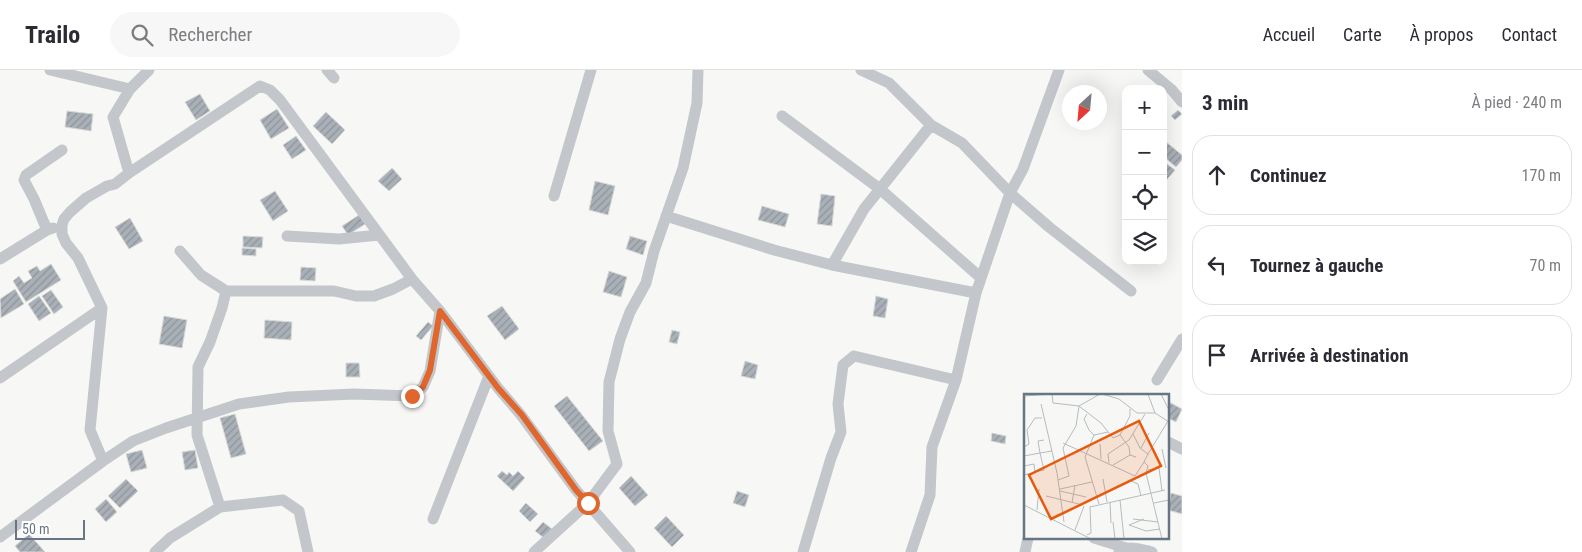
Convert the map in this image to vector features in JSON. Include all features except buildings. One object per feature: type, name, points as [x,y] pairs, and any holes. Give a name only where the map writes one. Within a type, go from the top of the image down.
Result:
[{"type":"street","points":[[50,70],[130,89]]},
{"type":"street","points":[[129,173],[113,117],[130,89],[149,70]]},
{"type":"street","points":[[554,196],[591,70]]},
{"type":"street","points":[[534,552],[588,503],[617,464],[608,431],[608,382],[620,338],[630,312],[646,283],[654,251],[683,168],[697,103],[698,70]]},
{"type":"street","points":[[861,70],[889,83],[931,124],[962,143],[1010,193],[1049,227],[1131,291]]},
{"type":"street","points":[[911,552],[930,495],[932,447],[956,380],[976,293],[1010,193],[1023,169],[1059,70]]},
{"type":"street","points":[[1148,70],[1172,90],[1182,102]]},
{"type":"street","points":[[103,461],[90,430],[102,308],[78,258],[66,243],[62,234],[64,219],[86,198],[107,186],[115,184],[260,86],[270,90],[280,100],[412,279],[440,311],[489,376],[522,415],[576,490],[630,552]]},
{"type":"street","points":[[782,116],[880,189],[981,278]]},
{"type":"street","points":[[832,264],[864,209],[931,124]]},
{"type":"street","points":[[47,230],[24,180],[26,175],[62,150]]},
{"type":"street","points":[[666,216],[774,250],[832,264],[976,293]]},
{"type":"street","points":[[0,259],[47,230],[62,226]]},
{"type":"street","points":[[287,236],[338,239],[379,235]]},
{"type":"street","points":[[180,251],[201,275],[226,291],[334,291],[356,296],[374,296],[412,279]]},
{"type":"street","points":[[220,507],[197,435],[196,418],[198,367],[210,342],[226,291]]},
{"type":"street","points":[[0,378],[102,308]]},
{"type":"street","points":[[0,537],[133,441],[166,428],[239,404],[289,397],[354,394],[412,396],[423,387],[430,370],[440,311]]},
{"type":"street","points":[[1157,380],[1182,339]]},
{"type":"street","points":[[802,552],[841,432],[838,404],[843,365],[854,356],[956,380]]},
{"type":"street","points":[[433,519],[489,376]]},
{"type":"street","points":[[1170,443],[1182,449]]},
{"type":"street","points":[[156,552],[170,538],[220,507],[283,500],[299,511],[308,552]]},
{"type":"street","points":[[1099,540],[1122,550],[1152,552]]},
{"type":"route","points":[[412,396],[423,387],[430,370],[440,311],[498,388],[522,415],[556,465],[588,503]]}]
